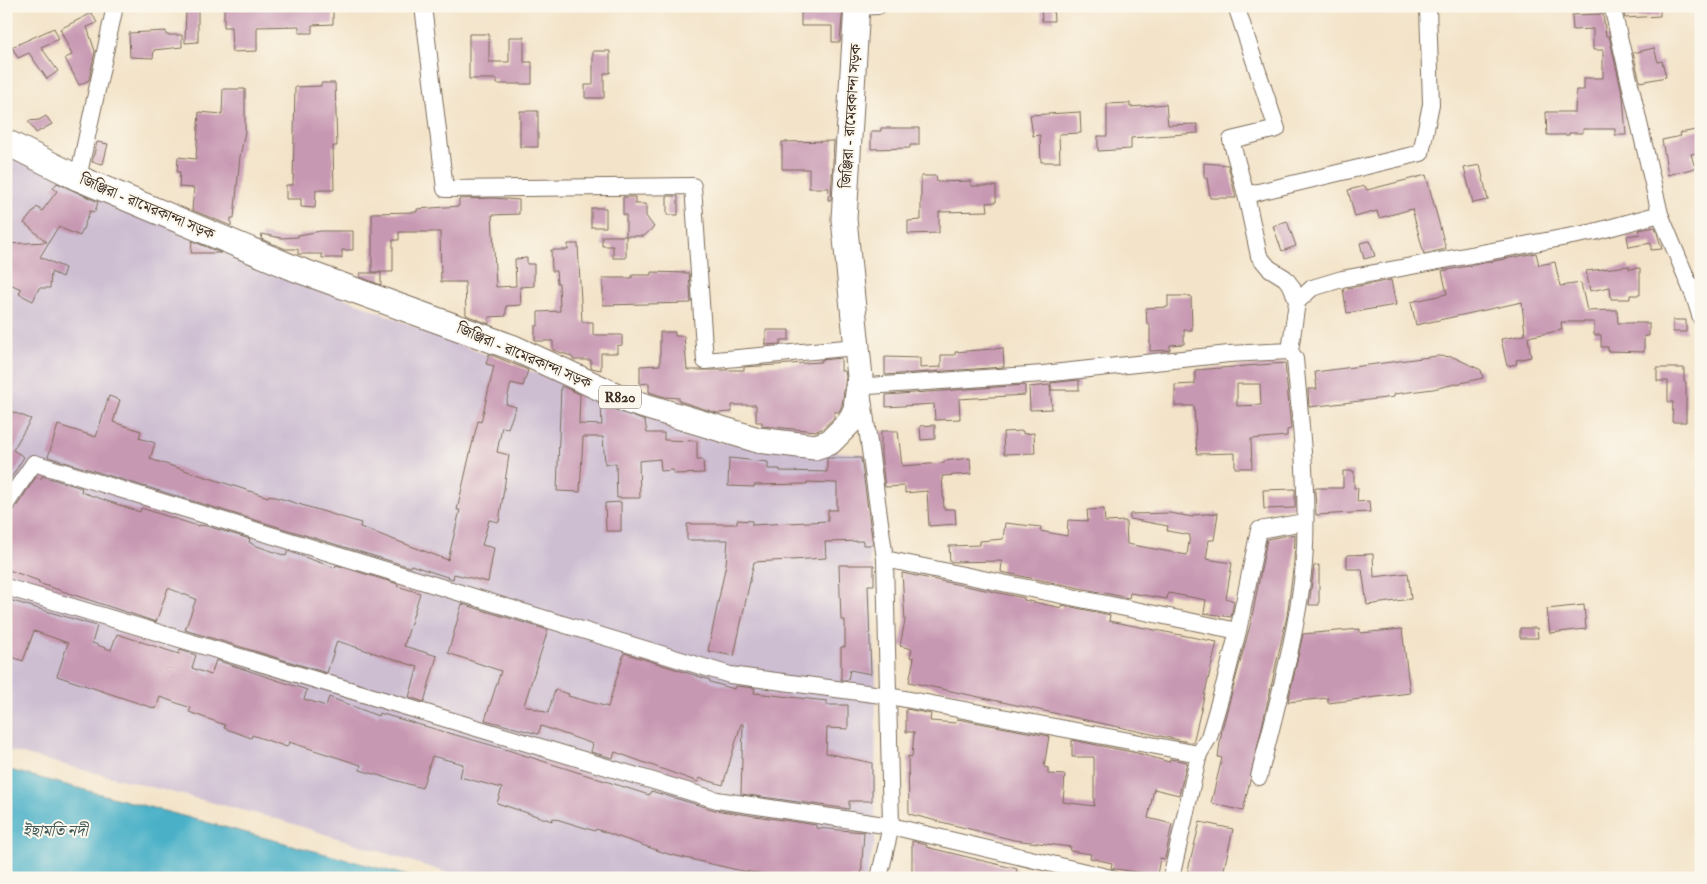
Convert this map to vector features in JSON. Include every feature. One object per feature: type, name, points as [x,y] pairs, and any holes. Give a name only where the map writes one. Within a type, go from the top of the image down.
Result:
[{"type":"main road","name":"জিঞ্জিরা - রামেরকান্দা সড়ক","points":[[6,142],[78,178],[296,269],[514,348],[628,401],[758,440],[815,447],[830,442],[850,422],[856,409],[860,377],[844,219],[857,6]]},
{"type":"street","points":[[78,178],[115,6]]},
{"type":"street","points":[[423,6],[445,189],[693,186],[704,361],[856,347]]},
{"type":"street","points":[[857,6],[878,6]]},
{"type":"street","points":[[1236,6],[1277,129],[1231,140],[1246,194],[1259,256],[1269,268],[1285,278],[1292,287],[1297,302],[1290,351],[1295,359],[1304,460],[1304,564],[1291,644],[1259,777]]},
{"type":"street","points":[[1246,194],[1421,153],[1432,104],[1428,6]]},
{"type":"street","points":[[1612,6],[1660,214],[1694,296],[1701,318]]},
{"type":"street","points":[[1297,302],[1312,288],[1342,279],[1594,232],[1660,214]]},
{"type":"street","points":[[860,377],[869,386],[1043,374],[1229,354],[1290,351]]},
{"type":"street","points":[[860,377],[885,559],[891,826],[879,878]]},
{"type":"street","points":[[6,504],[34,464],[730,675],[889,696],[1199,754]]},
{"type":"street","points":[[1171,878],[1199,754],[1209,737],[1238,631],[1259,530],[1304,522]]},
{"type":"street","points":[[885,559],[1238,631]]},
{"type":"street","points":[[6,587],[717,800],[891,826],[1111,878]]},
{"type":"shaded area","points":[[6,153],[185,233],[450,341],[720,442],[865,454],[876,675],[875,841],[866,878],[464,878],[277,819],[6,750]]},
{"type":"water","name":"ইছামতি নদী","points":[[6,769],[416,878],[6,878]]},
{"type":"building","points":[[186,6],[198,6],[198,42],[185,43]]},
{"type":"building","points":[[224,6],[288,6],[288,10],[317,9],[317,6],[333,6],[333,24],[312,25],[312,33],[299,33],[299,26],[257,27],[257,51],[232,52],[231,27],[224,27]]},
{"type":"building","points":[[810,6],[843,6],[840,42],[832,42],[832,26],[801,26],[801,12],[810,12]]},
{"type":"building","points":[[1041,6],[1053,6],[1054,21],[1042,21]]},
{"type":"building","points":[[1660,6],[1660,16],[1625,18],[1623,9]]},
{"type":"building","points":[[92,13],[97,23],[87,27],[95,51],[89,80],[79,85],[65,58],[72,55],[60,29]]},
{"type":"building","points":[[1603,14],[1606,36],[1609,36],[1623,97],[1626,135],[1615,135],[1615,129],[1583,129],[1583,133],[1547,135],[1546,112],[1575,112],[1576,90],[1584,90],[1584,78],[1603,78],[1603,50],[1593,50],[1593,29],[1573,30],[1572,15]]},
{"type":"building","points":[[54,28],[59,39],[41,47],[58,71],[47,79],[29,53],[18,58],[12,47]]},
{"type":"building","points":[[166,31],[166,35],[182,35],[182,47],[154,50],[153,58],[130,57],[129,33]]},
{"type":"building","points":[[469,34],[489,34],[489,62],[509,62],[509,37],[524,37],[524,62],[532,62],[532,84],[497,84],[497,79],[469,79]]},
{"type":"building","points":[[1654,48],[1658,62],[1662,61],[1666,77],[1640,82],[1633,53]]},
{"type":"building","points":[[593,51],[610,51],[610,73],[604,73],[604,98],[585,98],[585,85],[593,85]]},
{"type":"building","points":[[321,83],[335,83],[337,146],[333,146],[334,190],[316,190],[315,208],[301,207],[301,199],[286,199],[286,185],[293,185],[295,87],[321,86]]},
{"type":"building","points":[[223,89],[245,89],[245,131],[240,157],[234,218],[231,218],[231,226],[192,210],[194,188],[179,187],[180,172],[177,172],[178,157],[196,159],[199,112],[222,114]]},
{"type":"building","points":[[1130,103],[1130,107],[1166,104],[1168,125],[1197,124],[1198,133],[1131,138],[1131,149],[1098,151],[1098,136],[1107,136],[1107,104]]},
{"type":"building","points":[[520,111],[538,111],[538,147],[520,147]]},
{"type":"building","points":[[1080,112],[1081,133],[1059,134],[1060,162],[1041,162],[1040,135],[1033,136],[1030,115]]},
{"type":"building","points":[[46,116],[52,124],[36,133],[28,121],[39,120]]},
{"type":"building","points":[[881,128],[919,128],[919,145],[910,145],[910,148],[871,149],[871,131],[881,131]]},
{"type":"building","points":[[1701,129],[1701,152],[1691,154],[1695,168],[1668,175],[1662,140],[1681,136],[1680,133]]},
{"type":"building","points":[[834,141],[831,200],[828,200],[829,188],[809,188],[809,169],[782,169],[782,142]]},
{"type":"building","points":[[97,142],[108,144],[103,164],[92,162]]},
{"type":"building","points":[[1204,163],[1228,165],[1236,198],[1210,198],[1207,178],[1204,178]]},
{"type":"building","points":[[1480,165],[1488,200],[1473,203],[1464,168]]},
{"type":"building","points":[[1426,175],[1446,249],[1424,254],[1412,209],[1379,218],[1377,211],[1355,217],[1348,190],[1365,186],[1367,190]]},
{"type":"building","points":[[921,176],[936,176],[937,182],[971,181],[971,186],[996,186],[996,202],[987,203],[988,211],[939,212],[939,233],[908,234],[908,221],[921,220]]},
{"type":"building","points":[[57,183],[98,202],[95,212],[90,211],[80,236],[58,227],[40,257],[65,268],[62,277],[51,272],[50,288],[39,288],[33,301],[19,294],[21,289],[6,282],[6,244],[47,242],[24,223],[37,207],[42,211],[57,191],[53,188]]},
{"type":"building","points":[[667,196],[678,196],[678,215],[667,215]]},
{"type":"building","points":[[623,197],[635,197],[635,204],[646,204],[646,216],[654,227],[644,236],[626,236],[626,215],[623,215]]},
{"type":"building","points":[[493,198],[519,200],[519,214],[492,215],[496,287],[516,286],[515,259],[527,258],[527,264],[534,264],[534,286],[520,287],[521,305],[506,306],[506,316],[489,317],[489,324],[466,315],[465,282],[441,282],[440,232],[399,232],[399,240],[393,240],[393,272],[372,272],[372,213],[417,212],[417,209],[459,206],[459,199]]},
{"type":"building","points":[[591,208],[606,208],[606,227],[591,227]]},
{"type":"building","points":[[1287,221],[1296,246],[1282,251],[1273,226]]},
{"type":"building","points":[[1655,227],[1662,249],[1651,250],[1651,243],[1629,247],[1627,236],[1640,234],[1639,230]]},
{"type":"building","points":[[321,231],[353,231],[353,250],[342,250],[342,258],[322,258],[322,254],[298,254],[298,249],[286,249],[261,239],[262,234],[281,238],[298,237],[298,235]]},
{"type":"building","points":[[602,236],[626,236],[626,258],[613,258],[613,246],[602,246]]},
{"type":"building","points":[[192,241],[221,253],[191,253]]},
{"type":"building","points":[[1370,241],[1375,256],[1364,259],[1360,243]]},
{"type":"building","points":[[568,244],[578,244],[582,322],[593,322],[593,335],[622,335],[622,345],[617,346],[617,353],[601,353],[601,370],[591,368],[591,360],[574,360],[571,356],[553,350],[553,341],[535,341],[535,326],[538,326],[538,312],[560,311],[559,283],[557,283],[556,271],[552,271],[551,250],[568,250]]},
{"type":"building","points":[[1536,253],[1539,265],[1555,262],[1560,286],[1581,283],[1587,311],[1617,310],[1618,323],[1649,323],[1649,336],[1644,336],[1644,352],[1608,351],[1608,347],[1601,347],[1601,335],[1594,335],[1594,322],[1561,322],[1562,330],[1528,337],[1531,357],[1516,360],[1517,364],[1507,366],[1501,339],[1525,335],[1522,302],[1416,325],[1411,302],[1447,294],[1442,271]]},
{"type":"building","points":[[1629,266],[1629,269],[1640,268],[1640,295],[1630,295],[1630,299],[1611,299],[1610,287],[1590,291],[1586,271]]},
{"type":"building","points":[[651,272],[689,273],[691,303],[603,305],[603,278],[632,278],[632,275],[651,275]]},
{"type":"building","points":[[360,273],[381,273],[381,285],[360,277]]},
{"type":"building","points":[[1391,280],[1396,305],[1347,313],[1343,289]]},
{"type":"building","points":[[1168,296],[1191,296],[1192,330],[1184,330],[1184,344],[1170,345],[1170,350],[1150,351],[1150,324],[1147,324],[1146,308],[1168,307]]},
{"type":"building","points":[[1673,320],[1686,320],[1686,332],[1673,332]]},
{"type":"building","points":[[766,330],[789,330],[789,340],[781,340],[780,344],[764,345],[766,343]]},
{"type":"building","points":[[660,332],[675,332],[675,336],[684,336],[687,370],[744,370],[744,367],[821,362],[821,360],[841,358],[841,371],[845,371],[846,377],[842,405],[839,412],[834,412],[834,418],[822,429],[816,431],[762,426],[762,422],[756,422],[756,405],[732,405],[732,412],[717,413],[679,401],[679,398],[665,397],[649,392],[649,383],[640,384],[640,366],[660,365]]},
{"type":"building","points":[[1003,348],[1004,367],[885,375],[885,357],[920,358],[920,368],[941,367],[941,355],[955,355],[955,352]]},
{"type":"building","points":[[489,354],[528,370],[523,386],[511,383],[506,404],[516,407],[508,428],[502,427],[497,452],[509,455],[499,522],[489,520],[482,545],[494,548],[488,582],[454,574],[453,579],[411,565],[410,567],[48,457],[58,425],[96,437],[109,396],[120,400],[113,422],[141,431],[139,438],[155,443],[150,459],[268,497],[269,495],[361,523],[360,527],[448,560],[460,510],[457,510],[471,449],[478,421],[481,422],[494,366],[486,364]]},
{"type":"building","points":[[1437,356],[1453,357],[1481,370],[1483,378],[1433,389],[1394,394],[1394,397],[1309,407],[1308,389],[1317,389],[1315,372]]},
{"type":"building","points":[[1285,363],[1291,429],[1287,430],[1287,436],[1251,439],[1252,468],[1235,468],[1235,453],[1197,454],[1194,406],[1175,406],[1175,385],[1195,384],[1195,370]],"holes":[[[1237,384],[1260,384],[1261,405],[1237,406]]]},
{"type":"building","points":[[1657,368],[1684,368],[1686,422],[1672,422],[1673,402],[1668,402],[1668,381],[1657,381]]},
{"type":"building","points":[[1079,380],[1079,390],[1051,390],[1051,383]]},
{"type":"building","points":[[1025,385],[1025,395],[959,399],[960,419],[935,420],[934,404],[886,407],[886,395]]},
{"type":"building","points":[[1050,385],[1052,409],[1030,410],[1029,387]]},
{"type":"building","points":[[561,386],[580,394],[579,424],[602,425],[601,404],[645,421],[647,433],[664,433],[664,440],[697,441],[697,460],[703,460],[704,473],[674,474],[673,470],[661,471],[660,459],[639,461],[640,498],[617,498],[616,463],[605,464],[603,437],[583,437],[580,492],[557,491]]},
{"type":"building","points":[[10,411],[31,419],[13,450],[24,457],[6,486],[6,417]]},
{"type":"building","points":[[935,425],[935,439],[921,440],[920,426]]},
{"type":"building","points":[[881,431],[898,431],[902,466],[944,463],[944,461],[970,458],[971,474],[942,476],[944,509],[955,509],[956,524],[929,526],[927,491],[905,493],[905,486],[885,487],[881,453]]},
{"type":"building","points":[[1023,431],[1023,434],[1034,433],[1035,453],[1004,454],[1003,432]]},
{"type":"building","points":[[729,458],[768,462],[768,469],[780,469],[780,471],[827,472],[827,458],[861,458],[873,545],[863,545],[863,541],[825,542],[826,558],[754,562],[734,656],[708,651],[726,564],[728,540],[687,540],[687,524],[737,524],[737,520],[752,521],[752,525],[828,521],[828,510],[837,510],[837,483],[807,482],[807,484],[754,485],[754,487],[728,486]]},
{"type":"building","points":[[1343,471],[1354,471],[1354,488],[1358,488],[1357,502],[1369,501],[1370,512],[1316,515],[1315,488],[1343,488]]},
{"type":"building","points":[[42,476],[82,488],[81,492],[140,512],[141,508],[198,526],[207,526],[250,539],[249,542],[254,545],[286,556],[288,551],[335,568],[336,565],[398,584],[397,586],[420,593],[404,646],[437,656],[424,702],[409,697],[418,667],[337,641],[327,673],[185,630],[196,599],[168,588],[156,622],[38,583],[39,581],[6,569],[6,517],[14,510],[36,477],[41,479]]},
{"type":"building","points":[[1295,489],[1295,508],[1264,509],[1263,490]]},
{"type":"building","points":[[621,502],[621,531],[606,531],[605,503]]},
{"type":"building","points":[[1104,509],[1105,522],[1126,521],[1127,544],[1187,555],[1190,535],[1167,531],[1168,526],[1130,519],[1130,514],[1170,513],[1193,517],[1194,515],[1218,513],[1214,540],[1209,540],[1206,559],[1232,563],[1226,598],[1234,601],[1231,617],[1204,613],[1206,600],[1168,593],[1167,599],[1130,593],[1129,598],[1001,572],[1002,561],[950,562],[949,546],[980,545],[980,541],[1003,539],[1005,523],[1041,527],[1040,531],[1067,536],[1068,520],[1088,521],[1087,510]]},
{"type":"building","points":[[1295,534],[1294,563],[1287,616],[1243,811],[1211,803],[1222,758],[1218,757],[1222,729],[1251,622],[1267,539]]},
{"type":"building","points":[[1373,554],[1374,577],[1408,573],[1411,599],[1367,605],[1362,569],[1347,569],[1347,555]]},
{"type":"building","points":[[839,565],[874,565],[874,585],[868,585],[871,674],[850,670],[848,680],[841,680],[841,647],[845,647],[845,620],[841,620]]},
{"type":"building","points":[[1319,565],[1319,605],[1309,605],[1314,566]]},
{"type":"building","points":[[902,573],[1024,598],[1024,600],[1062,608],[1062,605],[1110,615],[1109,621],[1217,642],[1193,743],[909,682],[914,658],[910,657],[912,649],[900,646],[905,621]]},
{"type":"building","points":[[6,599],[97,626],[92,643],[111,650],[117,634],[179,654],[180,650],[196,655],[192,668],[211,675],[216,660],[307,690],[304,699],[326,706],[329,697],[378,716],[379,713],[508,750],[649,795],[651,791],[715,810],[816,825],[816,828],[864,832],[861,878],[773,878],[774,875],[742,871],[668,854],[596,829],[595,831],[553,818],[552,821],[497,803],[502,788],[460,777],[463,764],[432,756],[422,788],[360,770],[361,765],[289,742],[287,747],[252,735],[251,738],[224,728],[225,725],[189,712],[191,708],[160,697],[156,709],[57,676],[68,643],[34,631],[23,661],[6,655]]},
{"type":"building","points":[[462,604],[548,630],[524,705],[548,713],[555,690],[569,694],[568,696],[608,707],[624,653],[734,689],[735,686],[755,688],[754,693],[827,701],[827,705],[848,705],[848,729],[827,728],[826,753],[872,763],[872,801],[849,801],[849,809],[741,794],[743,724],[741,724],[723,785],[699,778],[698,782],[615,752],[613,758],[591,752],[593,744],[541,726],[538,734],[485,720],[501,671],[448,653]]},
{"type":"building","points":[[1584,605],[1586,629],[1550,633],[1547,609]]},
{"type":"building","points":[[1520,628],[1537,628],[1538,638],[1520,638]]},
{"type":"building","points":[[1360,629],[1360,633],[1402,629],[1410,693],[1328,703],[1328,698],[1288,702],[1303,634]]},
{"type":"building","points":[[906,709],[931,714],[930,721],[956,723],[957,719],[1049,736],[1044,767],[1048,768],[1048,774],[1065,775],[1063,802],[1094,806],[1094,757],[1072,757],[1072,740],[1137,753],[1169,762],[1170,759],[1187,762],[1179,795],[1154,789],[1148,818],[1172,824],[1165,859],[1160,858],[1157,875],[1111,868],[1112,863],[1090,858],[1091,854],[1070,851],[1071,847],[1014,840],[909,814],[908,756],[912,757],[914,732],[906,732]]},
{"type":"building","points":[[1200,822],[1233,829],[1222,878],[1186,878]]},
{"type":"building","points":[[912,841],[927,845],[926,847],[1017,869],[1015,878],[912,878]]}]
